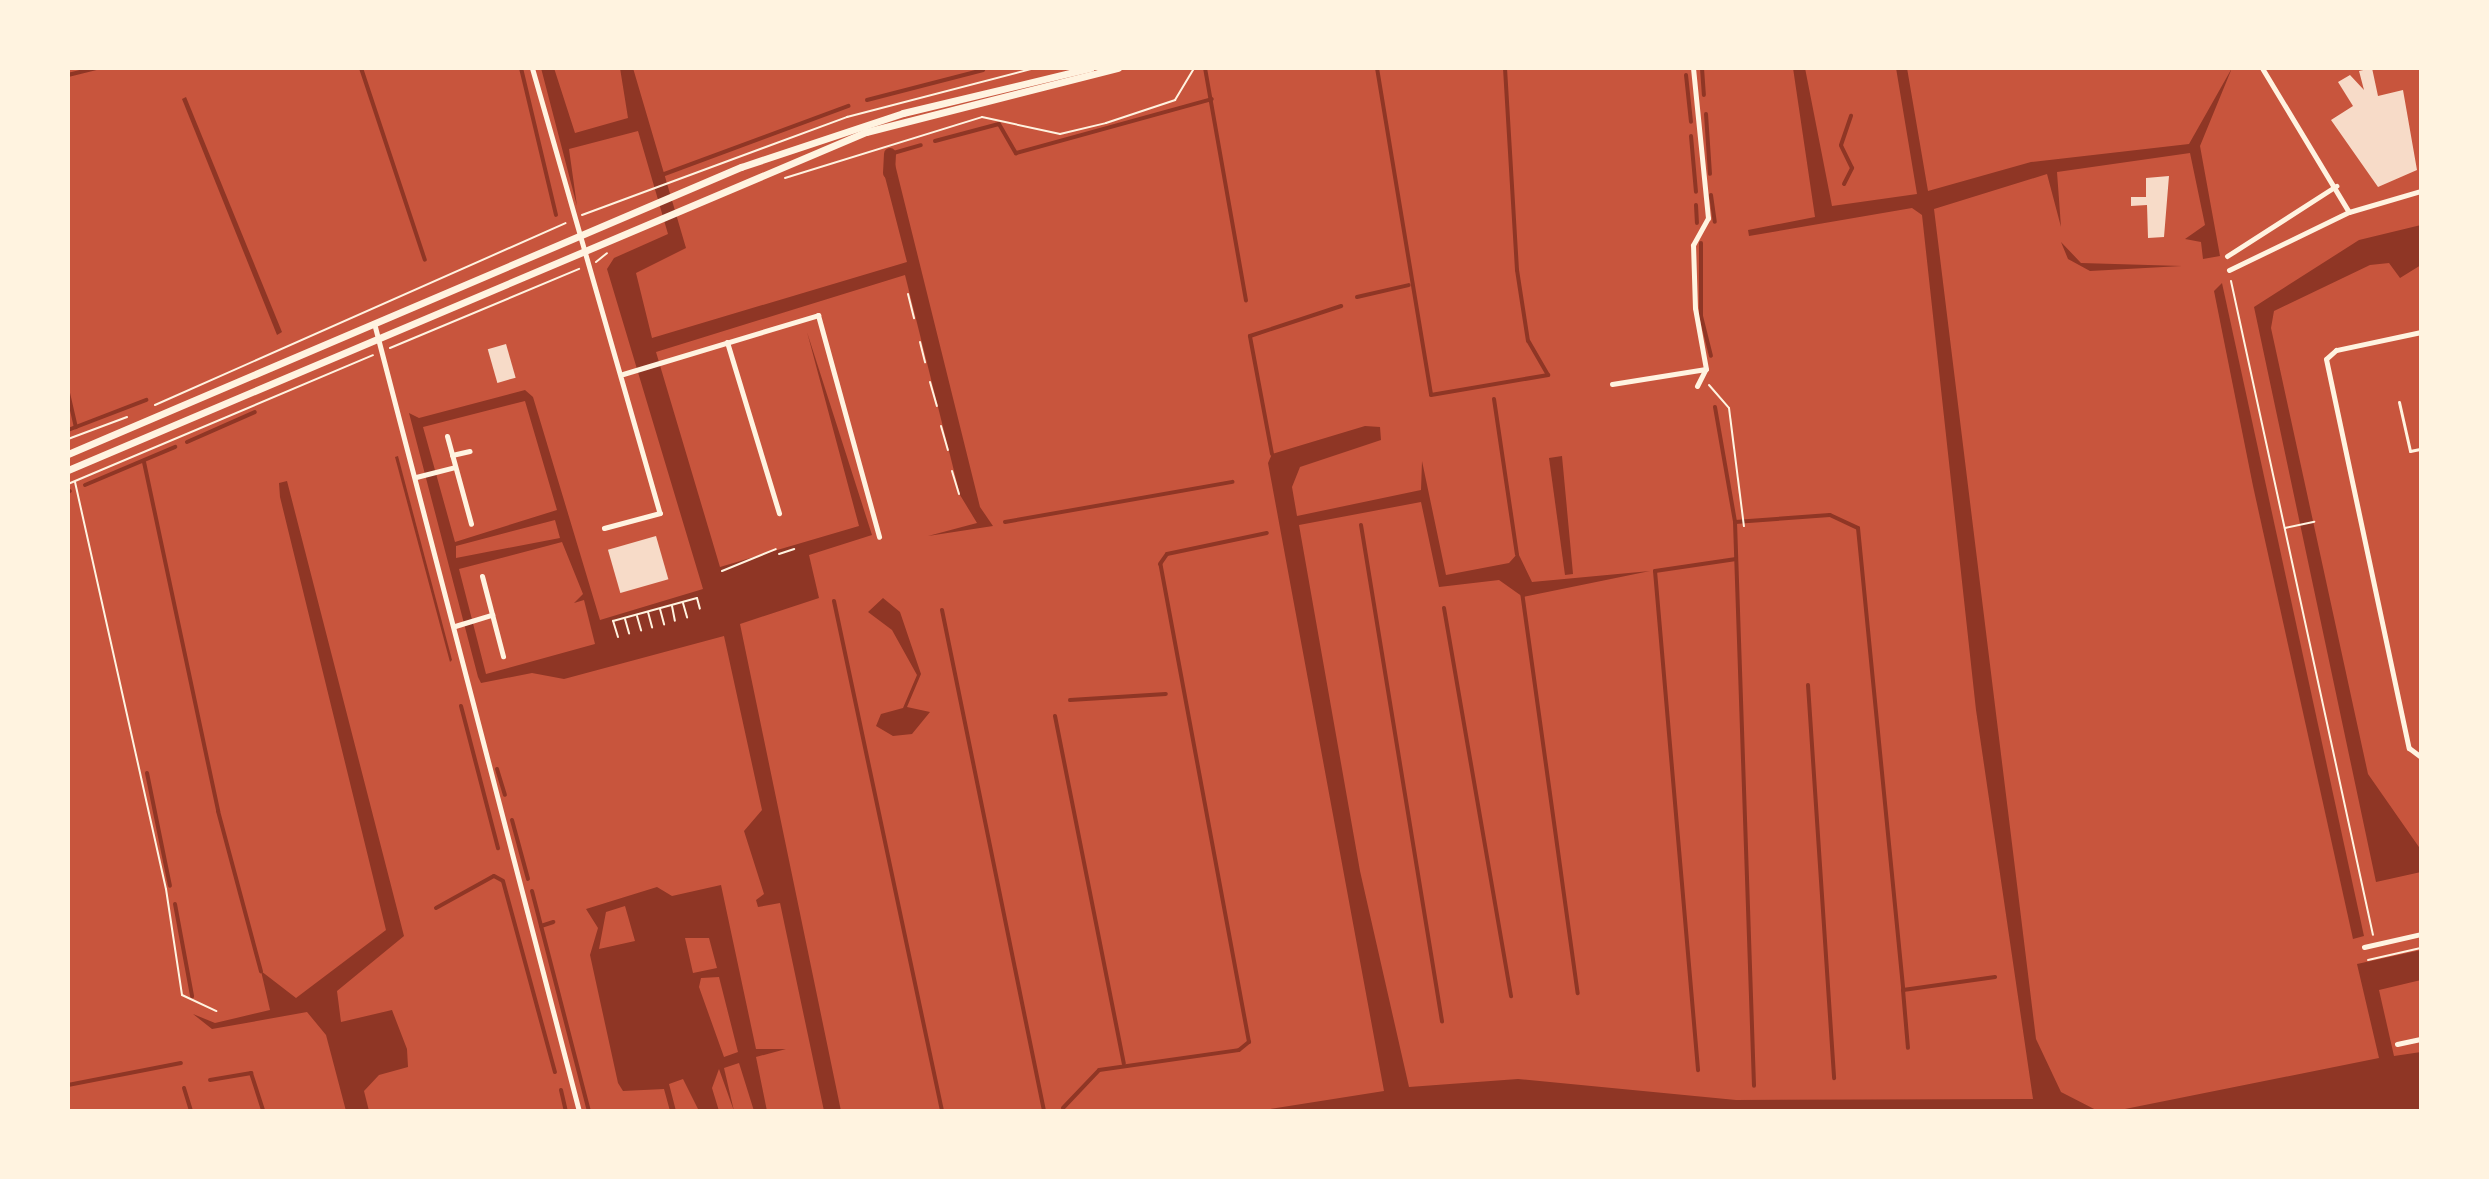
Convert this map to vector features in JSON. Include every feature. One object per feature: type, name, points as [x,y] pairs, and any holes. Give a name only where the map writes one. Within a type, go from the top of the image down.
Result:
[{"type":"main road","points":[[68,454],[669,195],[848,130],[1091,68]]},
{"type":"main road","points":[[70,470],[378,334],[674,210],[903,120],[1118,68]]},
{"type":"street","points":[[532,68],[660,513],[604,528]]},
{"type":"street","points":[[1693,68],[1708,218],[1693,245],[1695,308],[1706,369],[1697,386]]},
{"type":"street","points":[[2262,68],[2349,212]]},
{"type":"street","points":[[2227,256],[2336,186]]},
{"type":"street","points":[[2229,270],[2349,212],[2421,191]]},
{"type":"street","points":[[622,374],[818,315],[879,537]]},
{"type":"street","points":[[374,323],[458,625],[579,1111]]},
{"type":"street","points":[[2421,332],[2336,350],[2326,359],[2409,746],[2421,757]]},
{"type":"street","points":[[727,342],[779,513]]},
{"type":"street","points":[[1612,384],[1706,369]]},
{"type":"street","points":[[447,436],[471,524]]},
{"type":"street","points":[[452,455],[470,451]]},
{"type":"street","points":[[419,476],[455,467]]},
{"type":"street","points":[[482,576],[503,656]]},
{"type":"street","points":[[458,625],[492,615]]},
{"type":"street","points":[[2364,947],[2421,934]]},
{"type":"street","points":[[2397,1044],[2421,1039]]},
{"type":"lane","points":[[2399,402],[2410,451],[2420,449]]},
{"type":"path","points":[[776,181],[982,117],[1060,134],[1106,123],[1175,100],[1194,68]]},
{"type":"path","points":[[147,410],[573,218],[666,186]]},
{"type":"path","points":[[68,484],[588,265]]},
{"type":"path","points":[[2229,270],[2288,527],[2375,944]]},
{"type":"path","points":[[908,294],[914,318]]},
{"type":"path","points":[[920,342],[925,362]]},
{"type":"path","points":[[1706,369],[1707,383],[1729,408],[1744,526]]},
{"type":"path","points":[[930,382],[937,406]]},
{"type":"path","points":[[68,439],[134,415]]},
{"type":"path","points":[[941,426],[948,450]]},
{"type":"path","points":[[70,470],[75,481],[166,889],[182,995],[217,1011]]},
{"type":"path","points":[[952,471],[959,494]]},
{"type":"path","points":[[2288,527],[2314,522]]},
{"type":"path","points":[[776,549],[777,554]]},
{"type":"path","points":[[722,571],[794,549]]},
{"type":"path","points":[[618,637],[613,621],[697,598],[700,609]]},
{"type":"path","points":[[683,602],[687,617]]},
{"type":"path","points":[[671,605],[675,621]]},
{"type":"path","points":[[660,608],[664,624]]},
{"type":"path","points":[[648,611],[652,627]]},
{"type":"path","points":[[636,614],[641,630]]},
{"type":"path","points":[[625,618],[629,633]]},
{"type":"path","points":[[2368,960],[2421,948]]},
{"type":"shaded area","points":[[541,68],[554,68],[575,133],[628,118],[620,68],[633,68],[686,248],[636,273],[652,338],[907,262],[885,177],[884,159],[893,156],[980,507],[993,526],[928,536],[977,523],[960,495],[905,275],[656,352],[720,567],[859,526],[807,332],[872,535],[809,555],[819,598],[740,624],[841,1111],[824,1111],[780,903],[758,907],[756,900],[764,894],[744,831],[762,810],[724,636],[564,679],[532,673],[481,683],[478,677],[409,413],[419,418],[525,390],[533,397],[600,620],[703,589],[607,269],[614,258],[668,234],[638,131],[569,149],[577,206]],"holes":[[[525,401],[557,510],[455,542],[423,427]],[[555,520],[560,538],[456,558],[456,546]],[[562,542],[583,594],[574,603],[584,600],[595,644],[486,674],[459,569]]]},
{"type":"shaded area","points":[[1793,68],[1805,68],[1832,206],[1917,194],[1896,68],[1907,68],[1928,191],[2031,162],[2189,144],[2232,68],[2200,146],[2220,256],[2203,259],[2201,242],[2185,239],[2205,225],[2190,153],[2057,172],[2061,227],[2047,174],[1934,209],[2036,1039],[2061,1092],[2098,1111],[1257,1111],[1384,1091],[1268,463],[1272,454],[1365,426],[1380,427],[1381,440],[1300,467],[1292,487],[1297,516],[1421,490],[1422,461],[1446,575],[1509,563],[1518,553],[1532,582],[1650,571],[1523,597],[1499,580],[1439,587],[1421,502],[1299,525],[1360,871],[1409,1087],[1518,1079],[1736,1100],[2033,1099],[1976,710],[1922,215],[1912,208],[1749,236],[1748,230],[1815,217]]},
{"type":"shaded area","points":[[186,97],[282,332],[277,335],[182,99]]},
{"type":"shaded area","points":[[2421,225],[2421,265],[2400,278],[2389,263],[2370,265],[2274,311],[2271,328],[2368,774],[2421,850],[2421,872],[2376,882],[2254,307],[2359,240]]},
{"type":"shaded area","points":[[2061,242],[2081,263],[2182,266],[2090,271],[2068,259]]},
{"type":"shaded area","points":[[2222,283],[2364,936],[2353,939],[2253,486],[2214,291]]},
{"type":"shaded area","points":[[398,456],[452,660],[450,662],[395,457]]},
{"type":"shaded area","points":[[1562,456],[1573,574],[1565,575],[1549,458]]},
{"type":"shaded area","points":[[287,481],[404,936],[337,991],[341,1022],[392,1010],[407,1049],[408,1067],[379,1075],[364,1091],[369,1111],[346,1111],[326,1035],[307,1012],[212,1029],[193,1014],[215,1023],[270,1010],[261,971],[296,998],[386,930],[280,497],[279,483]]},
{"type":"shaded area","points":[[883,598],[900,612],[921,674],[907,707],[930,712],[912,734],[893,736],[876,726],[881,714],[903,708],[917,675],[892,630],[868,612]]},
{"type":"shaded area","points":[[721,885],[756,1049],[786,1049],[756,1057],[767,1111],[754,1111],[739,1063],[724,1068],[734,1111],[719,1069],[712,1088],[719,1111],[699,1111],[683,1079],[669,1084],[676,1111],[670,1111],[664,1089],[623,1091],[618,1083],[590,955],[598,928],[586,909],[657,887],[672,896]],"holes":[[[625,906],[635,941],[599,949],[606,912]],[[685,938],[709,938],[717,968],[693,973]],[[719,977],[738,1052],[724,1057],[699,987],[701,978]]]},
{"type":"shaded area","points":[[2421,950],[2421,980],[2379,990],[2394,1056],[2421,1052],[2421,1111],[2115,1111],[2379,1058],[2357,964]]},
{"type":"building","points":[[2372,68],[2378,96],[2403,90],[2417,170],[2378,187],[2331,120],[2353,106],[2338,82],[2350,75],[2364,90],[2359,71]]},
{"type":"building","points":[[2169,176],[2164,237],[2148,238],[2147,205],[2131,206],[2131,197],[2146,197],[2146,178]]},
{"type":"building","points":[[506,344],[516,378],[497,383],[488,349]]},
{"type":"building","points":[[656,536],[668,579],[620,593],[608,550]]},
{"type":"waterway","points":[[68,75],[97,68]]},
{"type":"waterway","points":[[361,68],[425,260]]},
{"type":"waterway","points":[[521,68],[556,215]]},
{"type":"waterway","points":[[1205,68],[1246,300]]},
{"type":"waterway","points":[[1377,68],[1431,395],[1548,375],[1528,341],[1517,270],[1505,68]]},
{"type":"waterway","points":[[1702,68],[1704,95]]},
{"type":"waterway","points":[[867,100],[983,70]]},
{"type":"waterway","points":[[1686,75],[1691,122]]},
{"type":"waterway","points":[[935,141],[999,124],[1016,153],[1212,99]]},
{"type":"waterway","points":[[659,176],[848,106]]},
{"type":"waterway","points":[[1706,114],[1710,174]]},
{"type":"waterway","points":[[1844,184],[1852,168],[1841,145],[1851,116]]},
{"type":"waterway","points":[[1691,136],[1696,192]]},
{"type":"waterway","points":[[890,154],[921,145]]},
{"type":"waterway","points":[[889,173],[890,154]]},
{"type":"waterway","points":[[1711,195],[1715,222]]},
{"type":"waterway","points":[[1696,205],[1697,223]]},
{"type":"waterway","points":[[1701,243],[1701,316],[1711,356]]},
{"type":"waterway","points":[[1357,297],[1409,285]]},
{"type":"waterway","points":[[1272,454],[1250,336],[1341,306]]},
{"type":"waterway","points":[[68,393],[76,427]]},
{"type":"waterway","points":[[1494,399],[1517,554]]},
{"type":"waterway","points":[[68,430],[146,400]]},
{"type":"waterway","points":[[1715,407],[1735,522],[1830,515],[1858,528],[1903,990],[1995,977]]},
{"type":"waterway","points":[[187,442],[255,412]]},
{"type":"waterway","points":[[85,485],[175,447]]},
{"type":"waterway","points":[[144,462],[218,811],[261,971]]},
{"type":"waterway","points":[[1005,522],[1233,482]]},
{"type":"waterway","points":[[1735,522],[1754,1086]]},
{"type":"waterway","points":[[1361,525],[1442,1021]]},
{"type":"waterway","points":[[1063,1108],[1099,1070],[1239,1050],[1249,1042],[1160,564],[1167,554],[1267,533]]},
{"type":"waterway","points":[[1655,571],[1736,559]]},
{"type":"waterway","points":[[1655,571],[1698,1070]]},
{"type":"waterway","points":[[1522,592],[1578,993]]},
{"type":"waterway","points":[[834,601],[942,1111]]},
{"type":"waterway","points":[[1444,608],[1511,996]]},
{"type":"waterway","points":[[942,610],[1044,1111]]},
{"type":"waterway","points":[[1808,685],[1834,1078]]},
{"type":"waterway","points":[[1070,700],[1166,694]]},
{"type":"waterway","points":[[461,706],[498,848]]},
{"type":"waterway","points":[[1055,716],[1124,1063]]},
{"type":"waterway","points":[[497,769],[505,795]]},
{"type":"waterway","points":[[147,773],[170,886]]},
{"type":"waterway","points":[[512,820],[528,879]]},
{"type":"waterway","points":[[436,908],[494,876],[503,881],[555,1072]]},
{"type":"waterway","points":[[532,891],[589,1111]]},
{"type":"waterway","points":[[175,904],[192,996]]},
{"type":"waterway","points":[[541,926],[553,922]]},
{"type":"waterway","points":[[1903,990],[1908,1048]]},
{"type":"waterway","points":[[68,1085],[181,1063]]},
{"type":"waterway","points":[[210,1080],[251,1073],[263,1111]]},
{"type":"waterway","points":[[184,1088],[191,1111]]},
{"type":"waterway","points":[[561,1090],[566,1111]]}]
